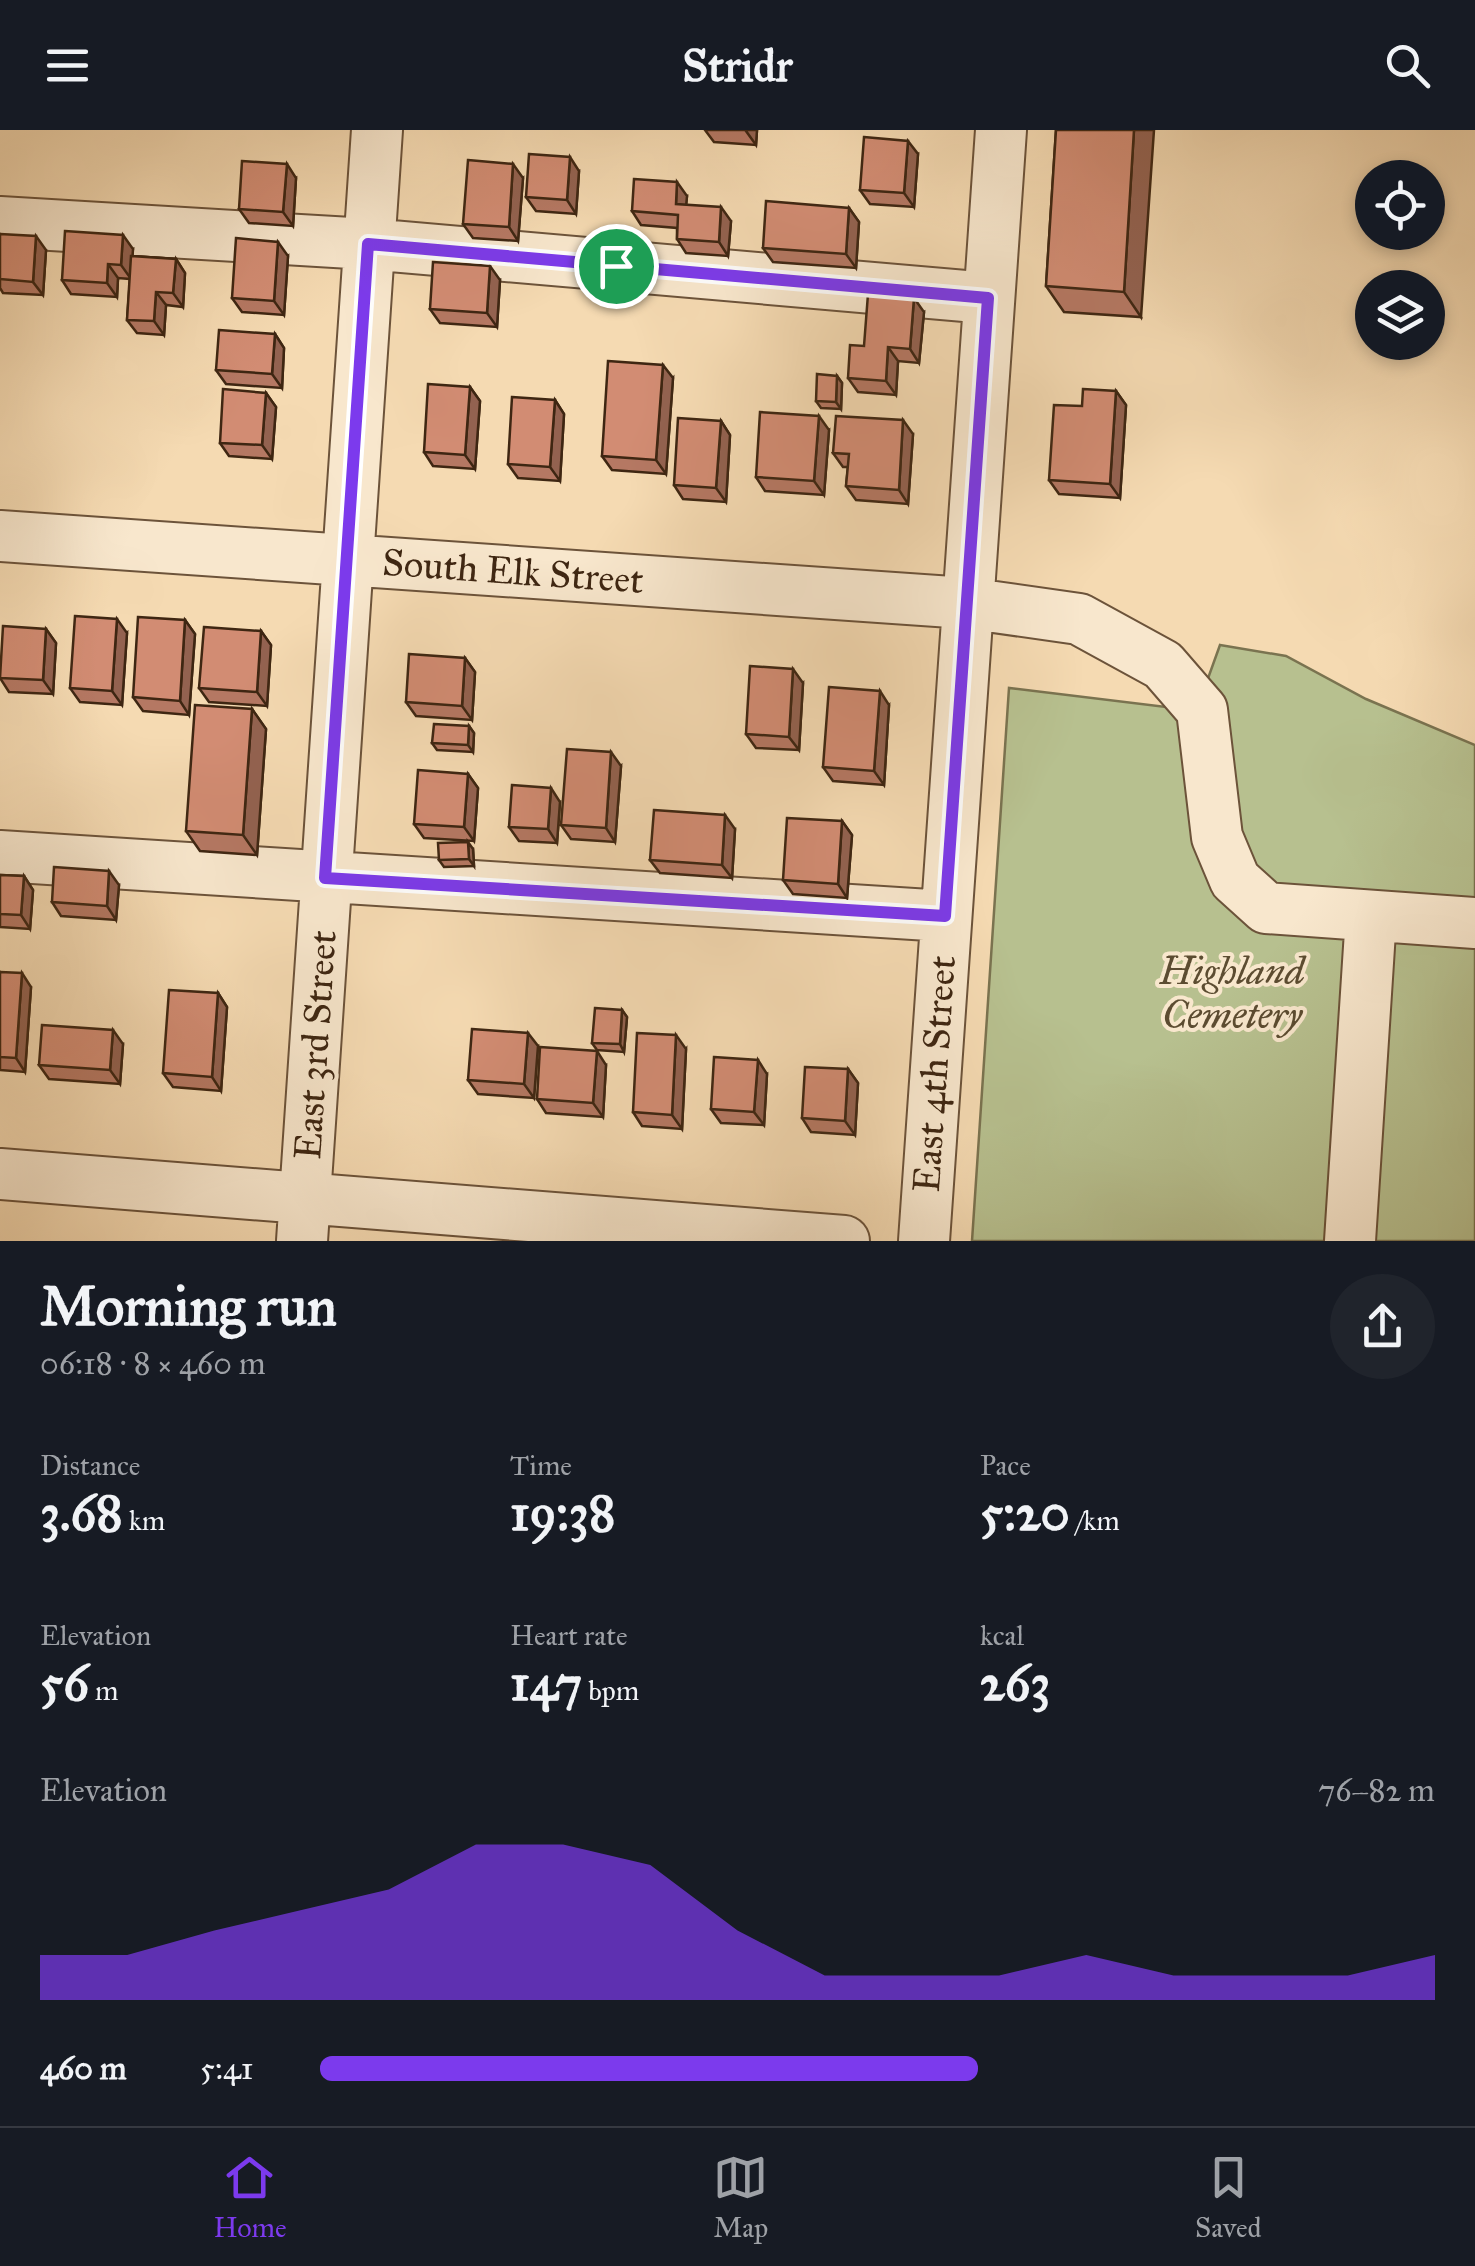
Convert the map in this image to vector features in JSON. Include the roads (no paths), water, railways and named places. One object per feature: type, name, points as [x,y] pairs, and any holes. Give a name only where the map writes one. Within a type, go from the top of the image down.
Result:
[{"type":"street","name":"East 3rd Street","points":[[304,1219],[377,130]]},
{"type":"street","name":"East 4th Street","points":[[924,1241],[1001,130]]},
{"type":"street","points":[[0,222],[368,244],[988,298]]},
{"type":"street","name":"South Elk Street","points":[[0,536],[966,604],[1079,619],[1163,665],[1202,710],[1217,836],[1235,880],[1266,908],[1475,923]]},
{"type":"street","points":[[0,856],[945,916]]},
{"type":"street","points":[[1350,1241],[1371,916]]},
{"type":"street","points":[[0,1174],[304,1219],[844,1241]]},
{"type":"park label","name":"Highland Cemetery","points":[[1232,993]]}]
